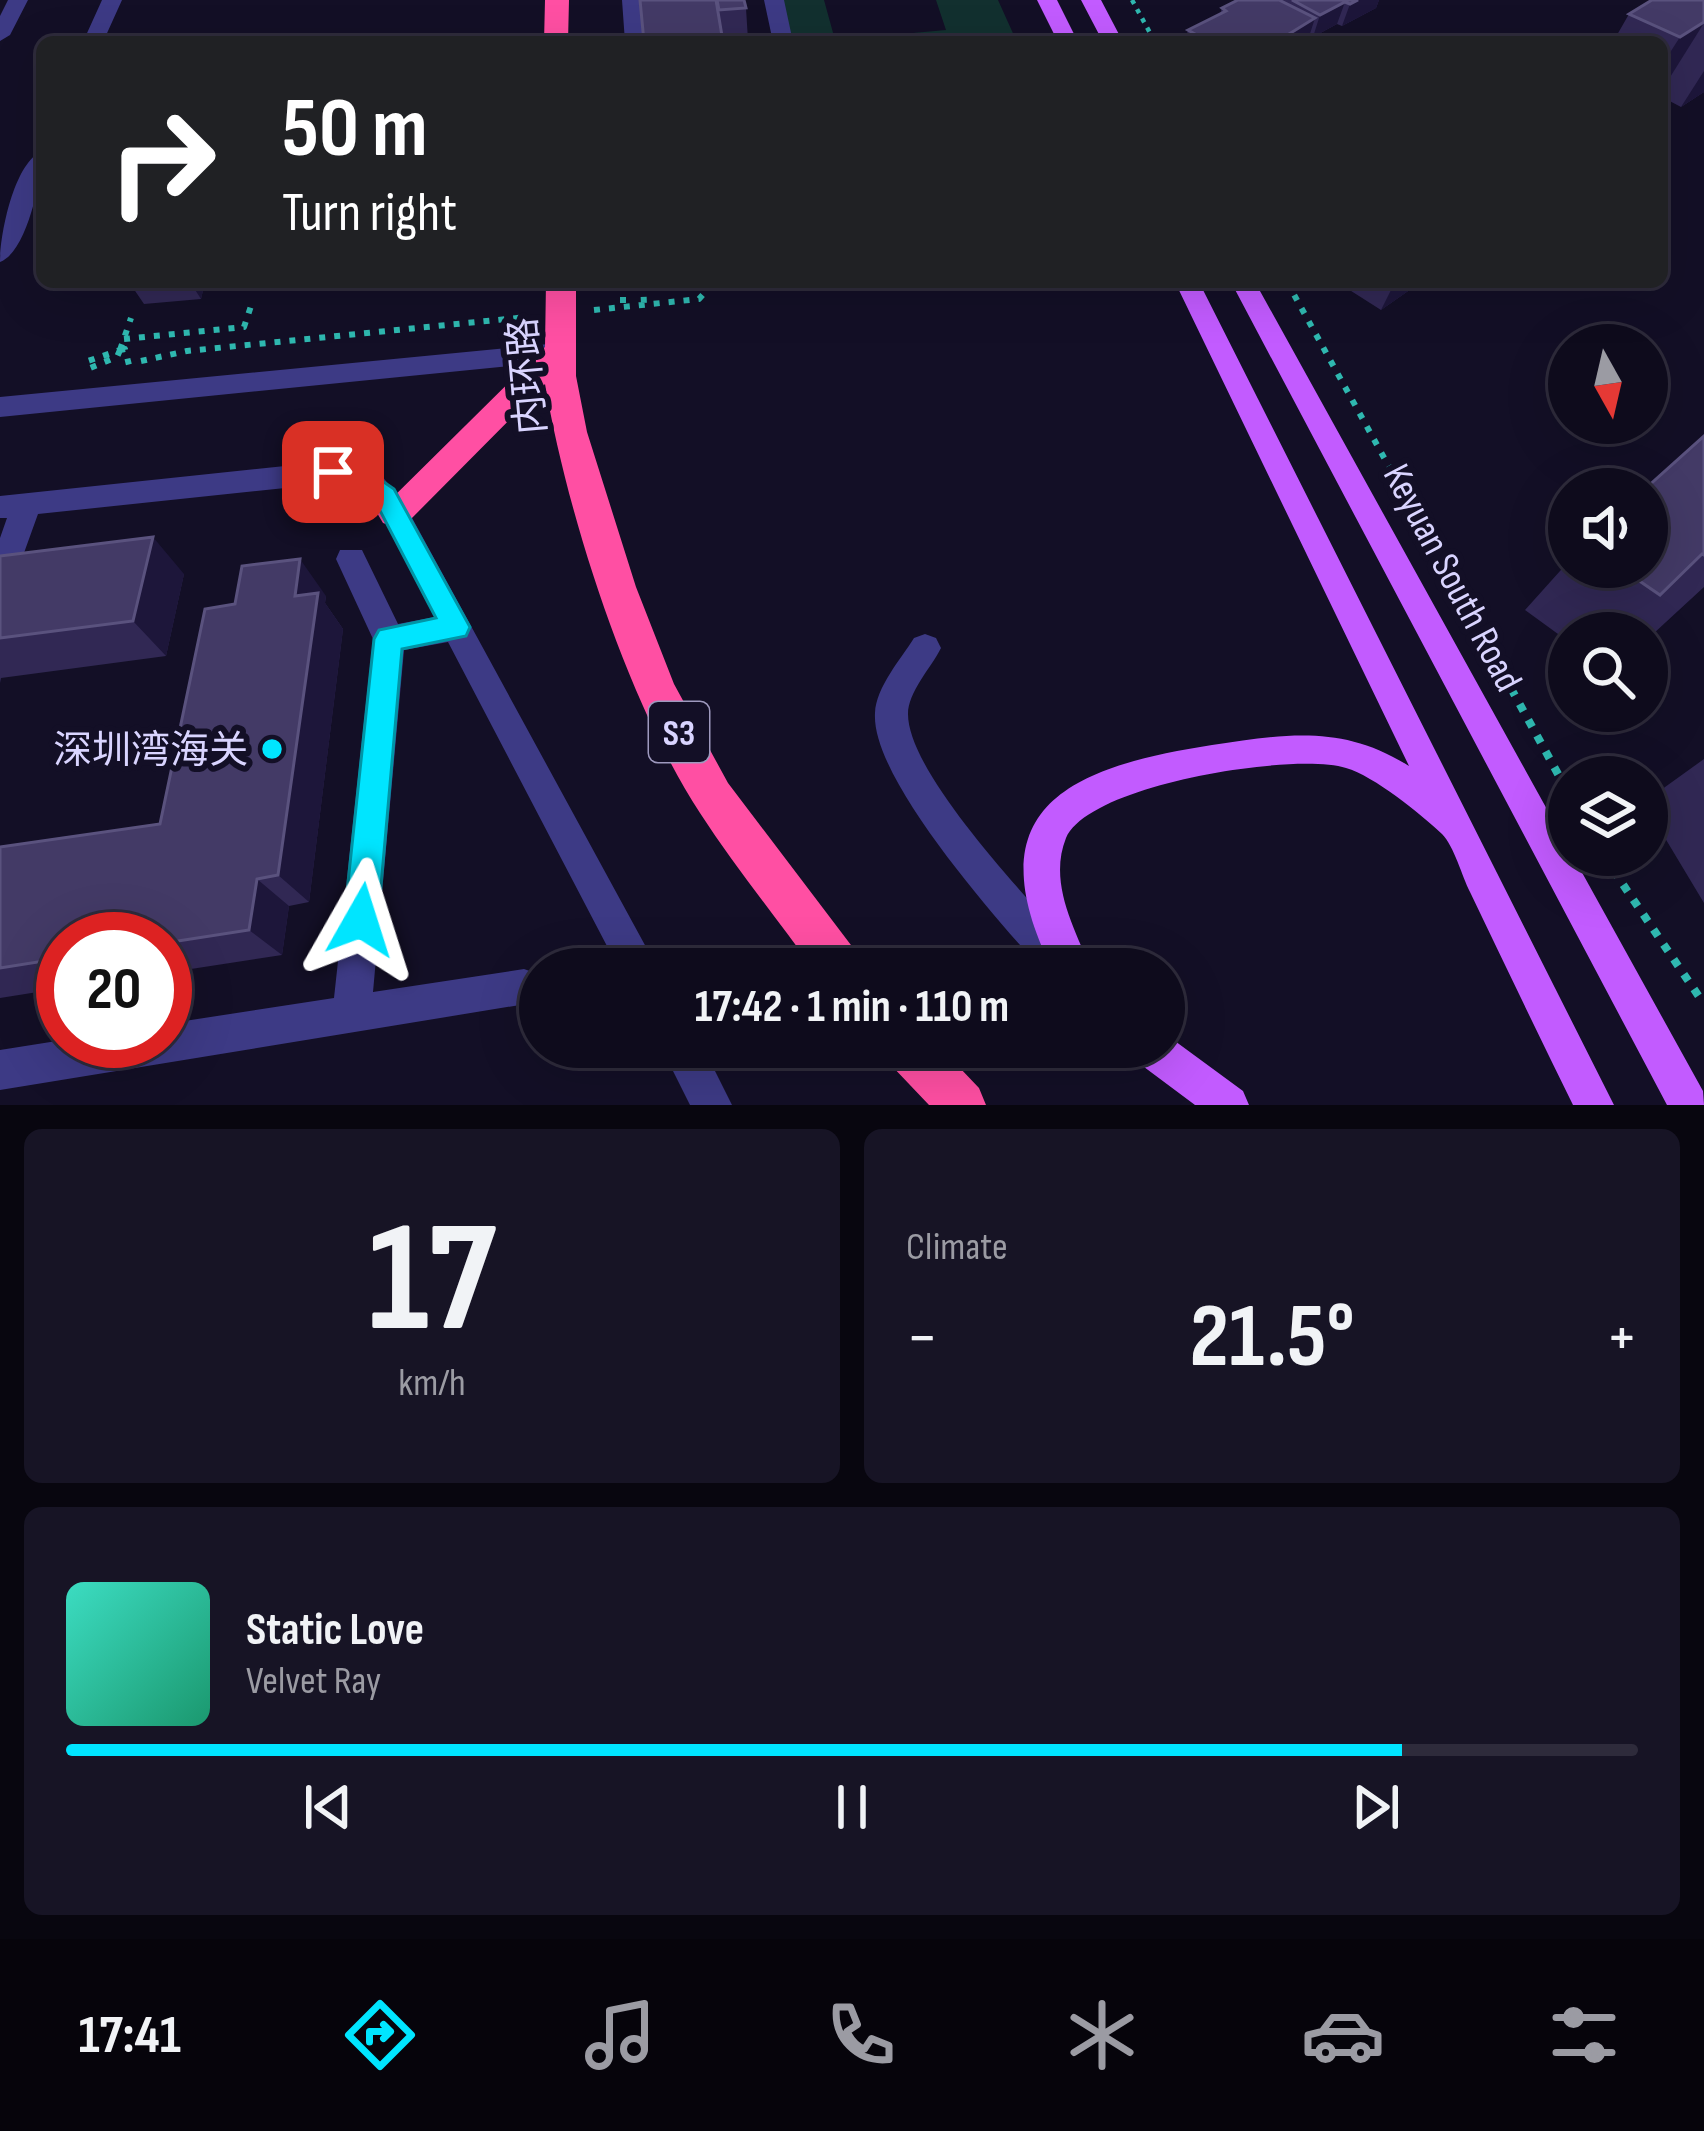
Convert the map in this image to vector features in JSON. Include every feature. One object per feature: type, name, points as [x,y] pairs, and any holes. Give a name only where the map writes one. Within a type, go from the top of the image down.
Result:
[{"type":"highway","points":[[556,0],[556,36]]},
{"type":"highway","name":"内环路","points":[[561,288],[564,404],[578,463],[618,587],[666,708],[713,797],[826,948]]},
{"type":"highway","points":[[395,513],[559,352]]},
{"type":"highway","points":[[927,1068],[962,1105]]},
{"type":"main road","points":[[1048,0],[1065,36]]},
{"type":"main road","points":[[1091,0],[1110,36]]},
{"type":"main road","points":[[1190,288],[1594,1105]]},
{"type":"main road","name":"Keyuan South Road","points":[[1246,288],[1689,1105]]},
{"type":"main road","points":[[1059,948],[1045,909],[1046,850],[1071,803],[1114,781],[1293,747],[1343,751],[1388,771],[1424,797],[1462,841]]},
{"type":"main road","points":[[1179,1068],[1229,1105]]},
{"type":"street","points":[[0,35],[18,0]]},
{"type":"street","points":[[96,36],[112,0]]},
{"type":"street","points":[[632,0],[635,36]]},
{"type":"street","points":[[774,0],[783,36]]},
{"type":"street","points":[[0,254],[36,172]]},
{"type":"street","points":[[0,407],[559,352]]},
{"type":"street","points":[[0,570],[5,566],[14,506],[333,472],[372,484],[395,513],[628,948]]},
{"type":"street","points":[[351,559],[389,639],[352,1014]]},
{"type":"street","points":[[389,639],[456,627]]},
{"type":"street","points":[[925,648],[891,712],[899,751],[949,826],[1051,948]]},
{"type":"street","points":[[0,1070],[519,989]]},
{"type":"street","points":[[692,1068],[712,1105]]},
{"type":"path","points":[[1132,0],[1152,36]]},
{"type":"path","points":[[623,288],[623,307]]},
{"type":"path","points":[[643,288],[644,305]]},
{"type":"path","points":[[577,312],[702,298],[710,288]]},
{"type":"path","points":[[1290,288],[1548,756]]},
{"type":"path","points":[[124,339],[244,327],[251,306]]},
{"type":"path","points":[[212,330],[208,349],[531,316]]},
{"type":"path","points":[[130,365],[125,349],[88,361],[90,368],[117,357],[124,339],[131,318]]},
{"type":"path","points":[[1617,876],[1704,1004]]},
{"type":"green space","points":[[783,0],[824,0],[834,36],[791,36]]},
{"type":"green space","points":[[936,0],[998,0],[1014,36],[879,36],[946,30]]},
{"type":"building","points":[[640,0],[716,0],[722,36],[643,36]]},
{"type":"building","points":[[717,0],[744,0],[746,8],[719,10]]},
{"type":"building","points":[[1238,0],[1279,0],[1315,18],[1286,36],[1198,36],[1188,30],[1226,11],[1222,8]]},
{"type":"building","points":[[1292,0],[1358,0],[1320,15]]},
{"type":"building","points":[[1652,0],[1704,0],[1704,22],[1680,37],[1629,14]]},
{"type":"building","points":[[1704,436],[1704,555],[1668,587],[1668,468]]},
{"type":"building","points":[[153,537],[133,621],[0,638],[0,556]]},
{"type":"building","name":"深圳湾海关","points":[[300,559],[295,596],[318,593],[278,875],[257,879],[249,930],[192,939],[192,912],[36,912],[36,962],[0,968],[0,847],[160,824],[205,609],[235,604],[242,566]]},
{"type":"place","name":"深圳湾海关","points":[[272,749]]},
{"type":"route","points":[[333,472],[356,476],[385,496],[456,627],[389,639],[361,920]]}]
